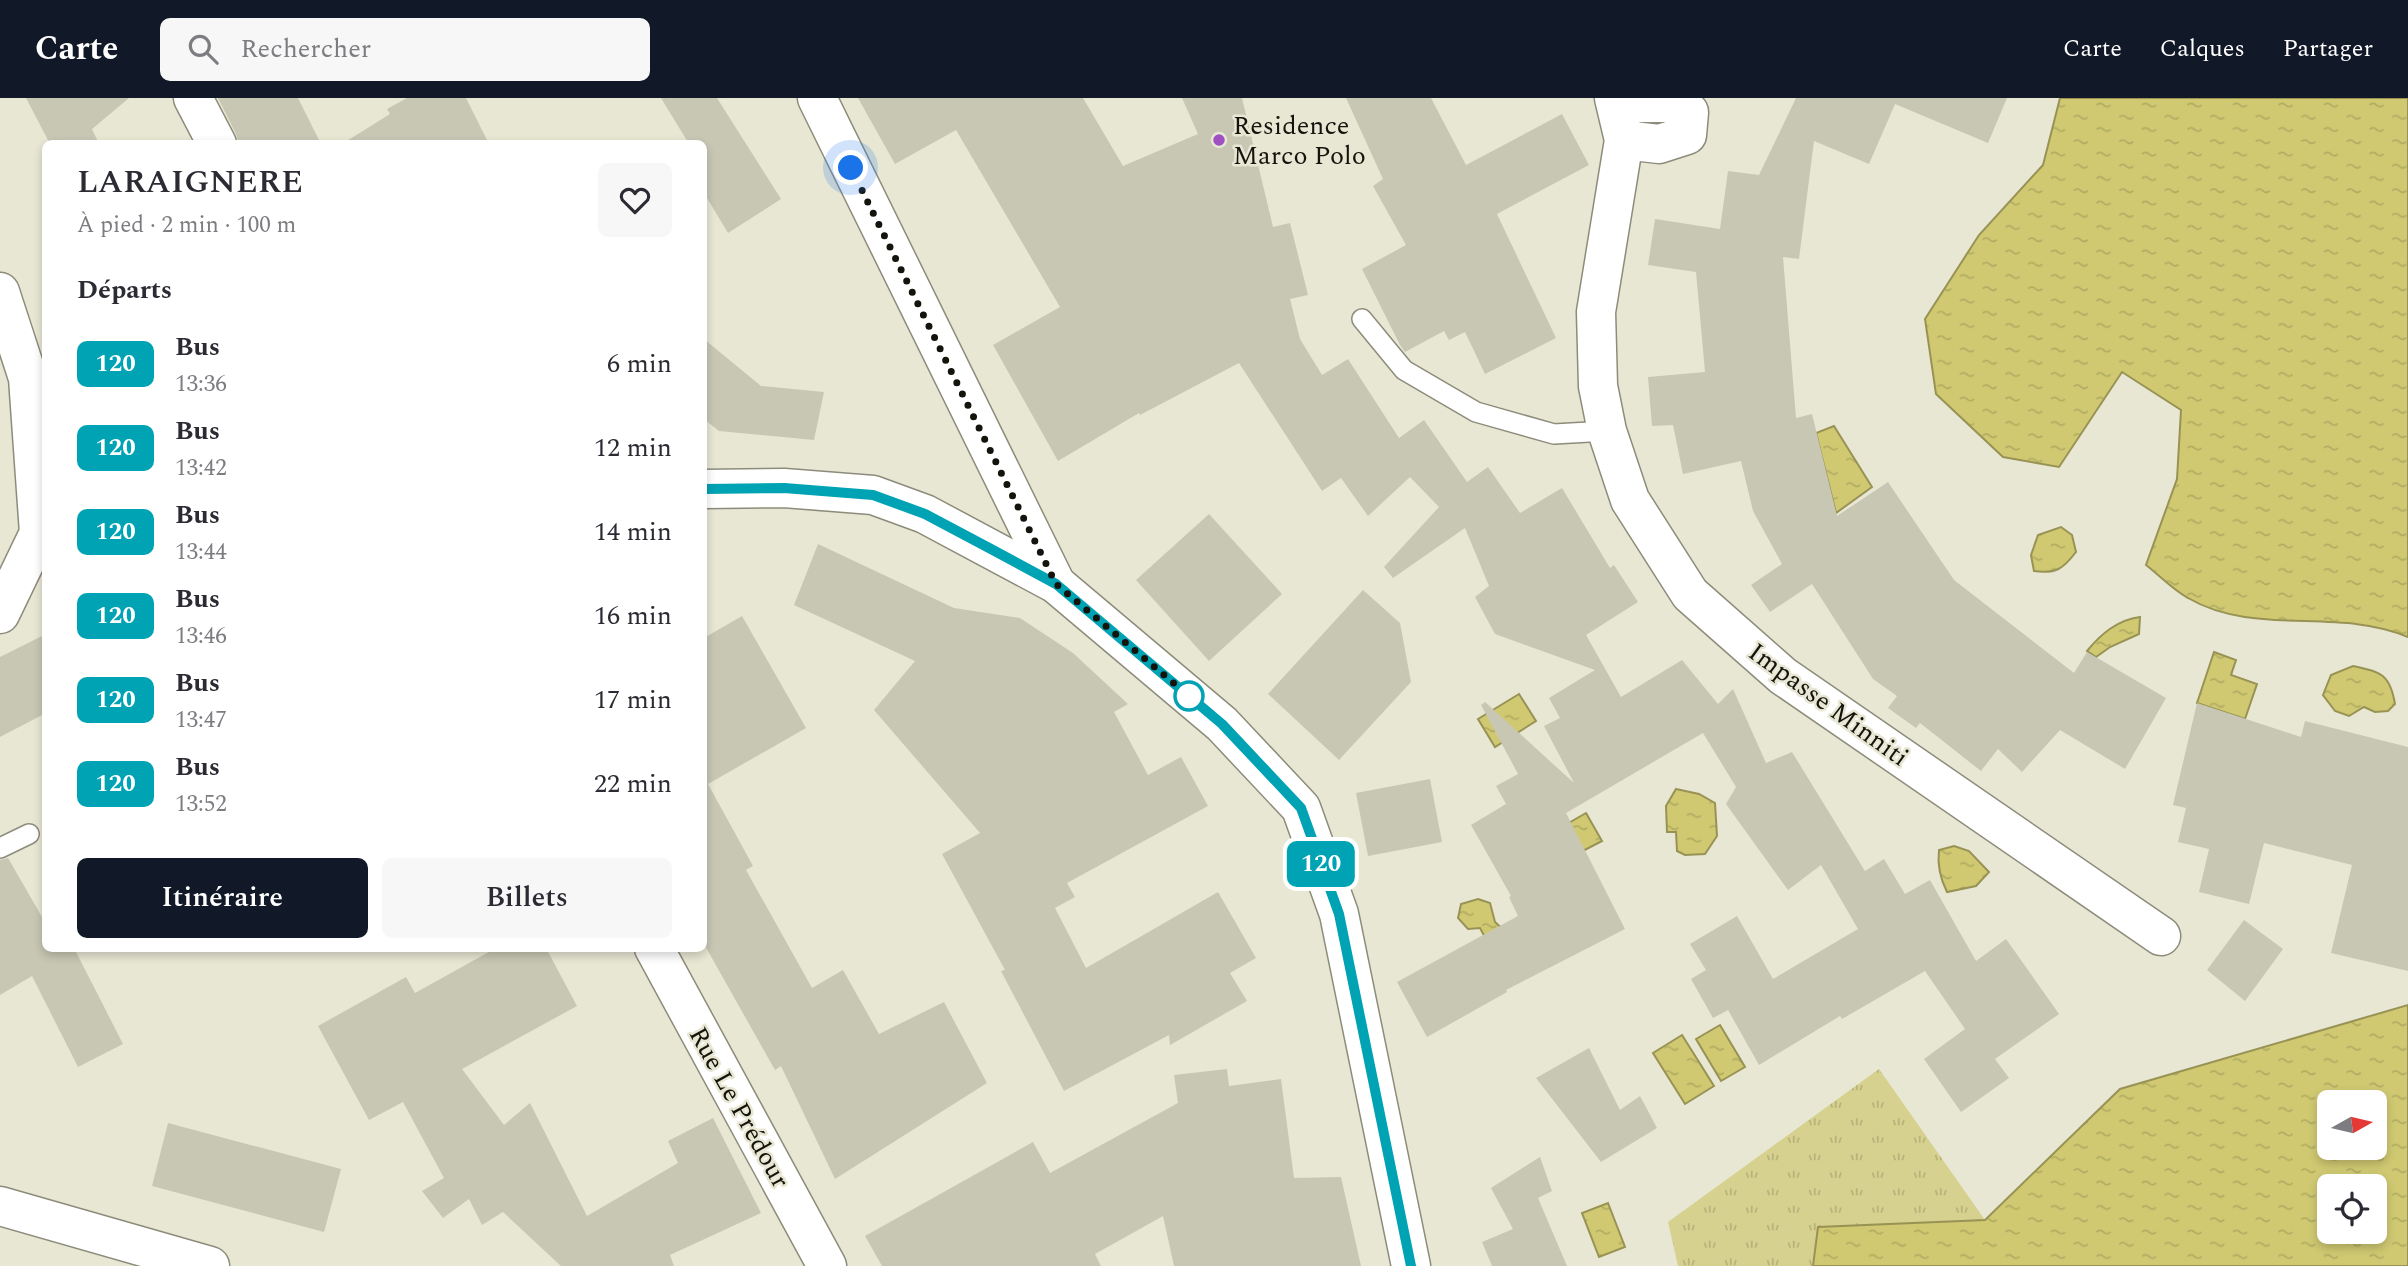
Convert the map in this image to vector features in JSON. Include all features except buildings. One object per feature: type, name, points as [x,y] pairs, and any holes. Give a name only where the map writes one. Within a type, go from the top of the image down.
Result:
[{"type":"street","points":[[193,98],[215,140]]},
{"type":"street","points":[[817,98],[1056,584]]},
{"type":"street","name":"Impasse Minniti","points":[[1624,140],[1659,144],[1687,135],[1689,111],[1671,103],[1616,100],[1624,140],[1596,312],[1598,386],[1608,431],[1630,500],[1690,594],[1783,676],[2161,936]]},
{"type":"street","points":[[0,292],[28,378],[39,533],[0,614]]},
{"type":"street","points":[[707,489],[784,488],[873,495],[925,514],[1056,584],[1222,724],[1301,808],[1339,914],[1411,1266]]},
{"type":"street","name":"Rue Le Prédour","points":[[656,952],[827,1266]]},
{"type":"street","points":[[0,1206],[210,1266]]},
{"type":"lane","points":[[1362,319],[1404,370],[1476,412],[1554,434],[1608,431]]},
{"type":"lane","points":[[0,848],[29,834]]},
{"type":"green space","points":[[1879,1069],[1985,1220],[1818,1227],[1813,1266],[1678,1266],[1668,1222]]},
{"type":"water","points":[[2060,98],[2408,98],[2408,637],[2381,628],[2354,624],[2269,620],[2214,610],[2182,595],[2146,565],[2177,479],[2181,410],[2122,372],[2059,467],[2003,457],[1936,394],[1925,319],[1979,235],[2043,165]]},
{"type":"water","points":[[1834,426],[1872,487],[1836,513],[1816,433]]},
{"type":"water","points":[[2061,527],[2072,535],[2076,552],[2058,569],[2048,572],[2034,571],[2031,555],[2038,535]]},
{"type":"water","points":[[2140,617],[2139,634],[2110,647],[2096,657],[2087,651],[2110,629],[2124,621]]},
{"type":"water","points":[[2214,652],[2236,660],[2231,675],[2257,684],[2245,719],[2197,703]]},
{"type":"water","points":[[2353,666],[2371,670],[2387,680],[2395,704],[2388,711],[2375,712],[2364,707],[2349,716],[2335,711],[2323,695],[2331,675]]},
{"type":"water","points":[[1519,694],[1536,721],[1495,747],[1478,719]]},
{"type":"water","points":[[1676,789],[1699,794],[1715,803],[1717,836],[1705,854],[1685,855],[1677,851],[1676,832],[1667,832],[1666,806]]},
{"type":"water","points":[[1586,813],[1602,841],[1548,869],[1541,839]]},
{"type":"water","points":[[1954,846],[1969,851],[1989,872],[1976,886],[1947,892],[1940,872],[1939,850]]},
{"type":"water","points":[[1478,899],[1490,903],[1495,922],[1508,934],[1488,943],[1480,928],[1468,929],[1458,918],[1461,904]]},
{"type":"water","points":[[2408,1005],[2408,1266],[1813,1266],[1818,1227],[1985,1220],[2120,1089]]},
{"type":"water","points":[[1720,1025],[1745,1067],[1721,1081],[1696,1039]]},
{"type":"water","points":[[1682,1035],[1714,1086],[1685,1104],[1653,1053]]},
{"type":"water","points":[[1608,1203],[1625,1247],[1599,1257],[1582,1213]]},
{"type":"bus line","name":"120","points":[[707,489],[784,488],[873,495],[925,514],[991,549],[1056,584],[1222,724],[1301,808],[1339,914],[1411,1266]]},
{"type":"place","name":"Residence Marco Polo","points":[[1219,140]]},
{"type":"route","points":[[851,168],[1056,584],[1189,696]]}]
